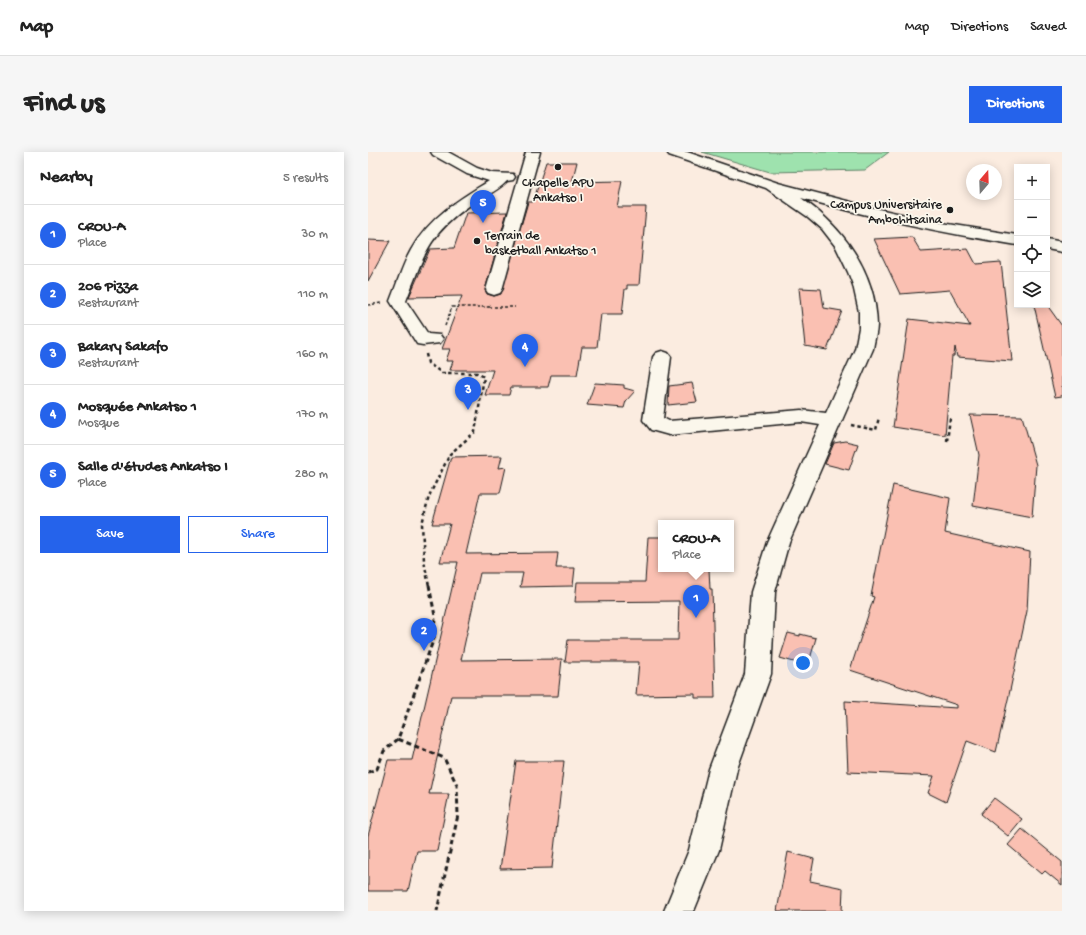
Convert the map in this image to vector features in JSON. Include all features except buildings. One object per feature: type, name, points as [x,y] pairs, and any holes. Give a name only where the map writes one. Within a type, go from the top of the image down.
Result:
[{"type":"street","points":[[438,152],[473,172],[501,180]]},
{"type":"street","points":[[494,290],[533,152]]},
{"type":"street","points":[[674,152],[770,184],[831,201],[943,228],[1014,240]]},
{"type":"street","points":[[428,339],[398,301],[419,248],[434,228],[454,209],[501,180],[527,172]]},
{"type":"street","points":[[679,911],[704,850],[723,769],[758,674],[763,592],[778,542],[864,349],[868,325],[865,295],[846,251],[828,227],[812,213],[770,184]]},
{"type":"street","points":[[812,213],[816,204],[821,201],[831,201]]},
{"type":"street","points":[[1050,245],[1062,247]]},
{"type":"street","points":[[662,357],[653,420],[658,425],[669,428],[801,416],[833,421]]},
{"type":"path","points":[[489,307],[494,290]]},
{"type":"path","points":[[446,325],[452,308],[515,307]]},
{"type":"path","points":[[368,772],[377,769],[384,751],[398,739],[434,638],[435,616],[424,561],[422,524],[429,496],[450,454],[475,432],[484,384],[484,377],[477,373],[442,373],[428,363],[428,339]]},
{"type":"path","points":[[833,421],[876,430],[879,417]]},
{"type":"path","points":[[947,441],[950,418]]},
{"type":"path","points":[[398,739],[444,758],[457,785],[458,814],[437,911]]},
{"type":"green space","points":[[702,152],[889,152],[865,170],[770,172]]},
{"type":"place","name":"Chapelle APU Ankatso I","points":[[558,167]]},
{"type":"place","name":"Campus Universitaire Ambohitsaina","points":[[950,210]]},
{"type":"place","name":"Salle d'études Ankatso I","points":[[483,223]]},
{"type":"place","name":"Terrain de basketball Ankatso 1","points":[[477,241]]},
{"type":"place","name":"Mosquée Ankatso 1","points":[[525,367]]},
{"type":"place","name":"Bakary Sakafo","points":[[468,410]]},
{"type":"place","name":"CROU-A","points":[[696,618]]},
{"type":"place","name":"206 Pizza","points":[[424,651]]}]
